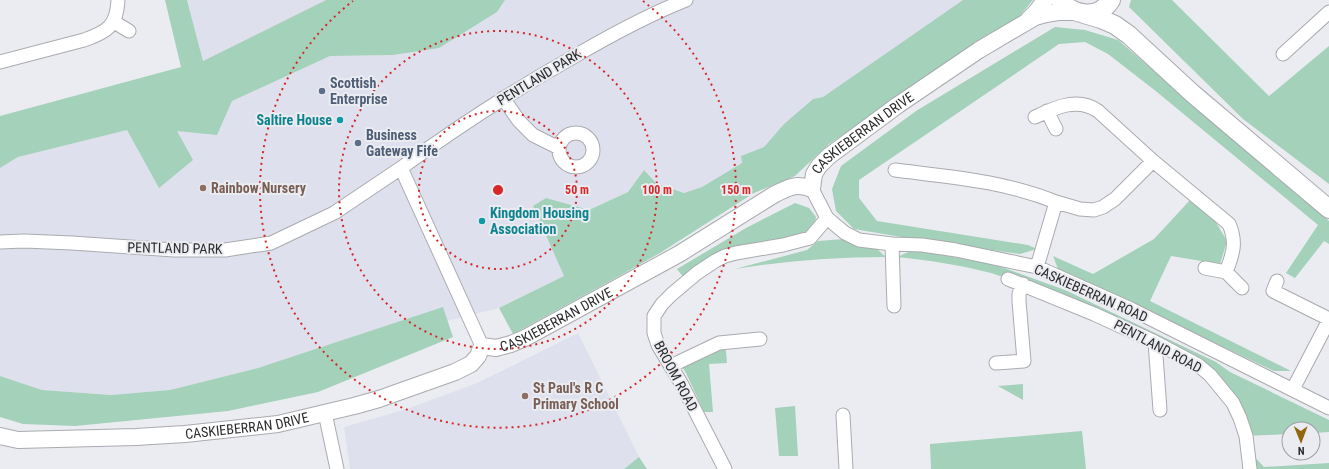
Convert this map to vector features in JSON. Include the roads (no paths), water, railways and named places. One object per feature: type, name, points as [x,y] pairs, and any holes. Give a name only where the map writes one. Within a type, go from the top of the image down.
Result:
[{"type":"main road","points":[[1060,0],[1066,7],[1115,25],[1129,35],[1193,94],[1329,209]]},
{"type":"main road","points":[[1080,13],[1095,12],[1104,8],[1111,0]]},
{"type":"main road","points":[[1115,0],[1115,10],[1129,35]]},
{"type":"street","points":[[0,62],[96,36],[114,22],[118,0]]},
{"type":"street","name":"PENTLAND PARK","points":[[0,242],[24,241],[174,250],[226,250],[271,242],[334,214],[446,135],[526,83],[596,43],[686,0]]},
{"type":"street","name":"CASKIEBERRAN DRIVE","points":[[1023,24],[1037,11],[1045,0]]},
{"type":"street","name":"CASKIEBERRAN DRIVE","points":[[0,436],[18,440],[76,439],[185,434],[278,424],[379,399],[455,372],[471,364],[478,356],[482,346],[496,348],[525,338],[679,254],[775,194],[788,188],[800,185],[812,189],[814,174],[819,166],[841,146],[979,50],[1035,17],[1058,12],[1080,13]]},
{"type":"street","points":[[1283,54],[1329,12]]},
{"type":"street","points":[[114,22],[129,30]]},
{"type":"street","points":[[503,98],[519,121],[533,135],[559,148]]},
{"type":"street","points":[[1035,117],[1047,111],[1078,103],[1092,107],[1098,111],[1153,161],[1229,224],[1233,232],[1234,250],[1226,272]]},
{"type":"street","points":[[1047,111],[1056,129]]},
{"type":"street","points":[[895,170],[993,182],[1032,193],[1080,210],[1094,210],[1115,200],[1153,161]]},
{"type":"street","points":[[401,168],[482,346]]},
{"type":"street","name":"CASKIEBERRAN ROAD","points":[[812,189],[827,218],[845,233],[859,240],[892,244],[922,245],[956,250],[1038,267],[1131,309],[1329,408]]},
{"type":"street","points":[[1038,267],[1056,202]]},
{"type":"street","name":"BROOM ROAD","points":[[725,469],[680,383],[658,345],[654,333],[654,316],[662,304],[696,273],[725,256],[748,250],[783,245],[810,238],[817,232],[827,218]]},
{"type":"street","points":[[892,244],[894,306]]},
{"type":"street","points":[[1205,268],[1226,272],[1242,288]]},
{"type":"street","name":"PENTLAND ROAD","points":[[1008,279],[1094,314],[1155,342],[1198,365],[1210,375],[1230,398],[1240,418],[1246,436],[1250,469]]},
{"type":"street","points":[[1277,280],[1273,290],[1329,320],[1293,389]]},
{"type":"street","points":[[996,364],[1024,361],[1019,301],[1023,284]]},
{"type":"street","points":[[671,367],[719,343],[760,339]]},
{"type":"street","points":[[1155,342],[1160,410]]},
{"type":"street","points":[[325,413],[337,469]]},
{"type":"street","points":[[844,415],[846,469]]},
{"type":"street","name":"CASKIEBERRAN DRIVE","points":[[0,446],[18,440]]},
{"type":"place","name":"Scottish Enterprise","points":[[322,91]]},
{"type":"place","name":"Saltire House","points":[[340,120]]},
{"type":"place","name":"Business Gateway Fife","points":[[358,143]]},
{"type":"place","name":"Rainbow Nursery","points":[[203,188]]},
{"type":"place","name":"Kingdom Housing Association","points":[[482,221]]},
{"type":"place","name":"St Paul's R C Primary School","points":[[525,396]]}]
